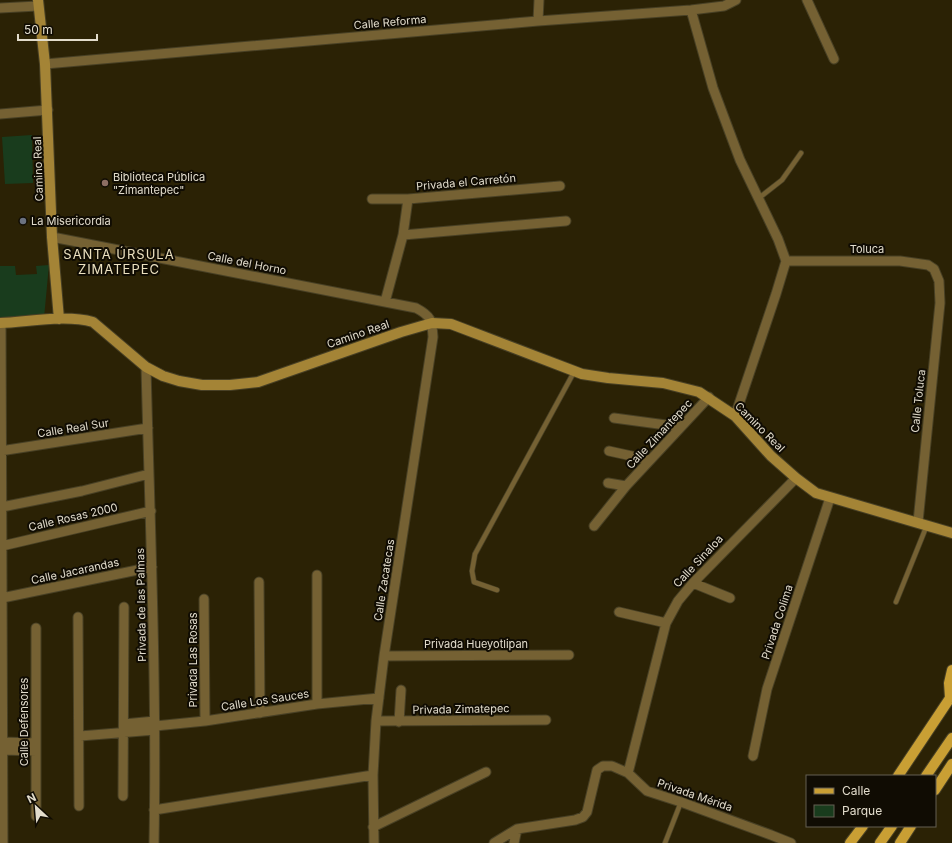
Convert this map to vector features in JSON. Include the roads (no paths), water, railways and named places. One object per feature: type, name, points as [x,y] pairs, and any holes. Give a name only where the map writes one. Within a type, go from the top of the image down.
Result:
[{"type":"main road","name":"Camino Real","points":[[38,3],[45,64],[52,237],[59,319],[84,320],[92,322],[146,367],[163,376],[179,381],[202,385],[230,385],[258,382],[401,332],[432,323],[450,324],[582,374],[663,383],[699,392],[735,416],[771,456],[816,493],[952,533]]},
{"type":"main road","points":[[0,323],[59,319]]},
{"type":"main road","points":[[899,775],[951,696],[949,683],[952,670]]},
{"type":"main road","points":[[927,775],[952,738]]},
{"type":"main road","points":[[936,788],[952,764]]},
{"type":"main road","points":[[850,843],[862,827]]},
{"type":"main road","points":[[880,843],[891,827]]},
{"type":"main road","points":[[900,843],[910,827]]},
{"type":"street","points":[[538,20],[539,0]]},
{"type":"street","name":"Calle Reforma","points":[[45,64],[538,20],[691,10],[724,6],[736,0]]},
{"type":"street","points":[[807,0],[834,59]]},
{"type":"street","points":[[0,8],[38,3]]},
{"type":"street","points":[[691,10],[716,95],[740,160],[778,239],[786,261],[735,416]]},
{"type":"street","points":[[0,114],[48,110]]},
{"type":"street","name":"Privada el Carretón","points":[[372,199],[408,199],[560,186]]},
{"type":"street","points":[[385,302],[403,235],[408,199]]},
{"type":"street","points":[[403,235],[566,221]]},
{"type":"street","name":"Calle del Horno","points":[[52,237],[416,308],[426,314],[432,323]]},
{"type":"street","name":"Toluca","points":[[786,261],[907,262],[928,265],[934,270],[939,281]]},
{"type":"street","name":"Calle Toluca","points":[[923,524],[940,303],[939,281]]},
{"type":"street","points":[[0,323],[2,507],[1,692],[3,746],[1,786],[3,843]]},
{"type":"street","name":"Calle Zacatecas","points":[[374,843],[373,775],[376,721],[384,656],[433,337],[432,323]]},
{"type":"street","name":"Privada de las Palmas","points":[[146,367],[151,511],[155,726],[154,843]]},
{"type":"street","name":"Calle Zimantepec","points":[[594,526],[626,486],[709,398]]},
{"type":"street","points":[[614,418],[681,427]]},
{"type":"street","name":"Calle Real Sur","points":[[1,451],[148,428]]},
{"type":"street","points":[[609,451],[650,460]]},
{"type":"street","points":[[2,507],[149,474]]},
{"type":"street","name":"Calle Sinaloa","points":[[628,773],[666,624],[678,601],[692,582],[796,478]]},
{"type":"street","points":[[608,483],[626,486]]},
{"type":"street","name":"Privada Colima","points":[[753,756],[767,689],[830,498]]},
{"type":"street","name":"Calle Rosas 2000","points":[[2,546],[151,511]]},
{"type":"street","name":"Calle Jacarandas","points":[[2,598],[152,567]]},
{"type":"street","points":[[317,575],[317,704]]},
{"type":"street","points":[[259,582],[260,713]]},
{"type":"street","points":[[692,582],[730,598]]},
{"type":"street","name":"Privada Las Rosas","points":[[204,599],[205,721]]},
{"type":"street","points":[[123,796],[124,607]]},
{"type":"street","points":[[619,612],[666,624]]},
{"type":"street","points":[[78,617],[80,736],[79,806]]},
{"type":"street","name":"Calle Defensores","points":[[36,628],[36,816]]},
{"type":"street","name":"Privada Hueyotlipan","points":[[384,656],[569,655]]},
{"type":"street","points":[[399,722],[401,690]]},
{"type":"street","name":"Calle Los Sauces","points":[[80,736],[124,728],[205,721],[317,704],[379,698]]},
{"type":"street","name":"Privada Zimatepec","points":[[376,721],[546,720]]},
{"type":"street","points":[[3,746],[36,747]]},
{"type":"street","name":"Privada Mérida","points":[[517,829],[575,820],[584,816],[588,812],[597,770],[603,766],[612,766],[628,773],[648,791],[791,843]]},
{"type":"street","points":[[373,827],[486,772]]},
{"type":"street","points":[[154,810],[373,775]]},
{"type":"street","points":[[494,843],[517,829]]},
{"type":"street","points":[[514,843],[517,829]]},
{"type":"lane","points":[[758,198],[782,180],[801,153]]},
{"type":"lane","points":[[497,590],[474,582],[472,572],[475,554],[575,371]]},
{"type":"lane","points":[[896,602],[923,524]]},
{"type":"lane","points":[[665,843],[681,802]]},
{"type":"place","name":"Biblioteca Pública \"Zimantepec\"","points":[[105,183]]},
{"type":"place","name":"La Misericordia","points":[[23,221]]},
{"type":"district","name":"SANTA ÚRSULA ZIMATEPEC","points":[[119,262]]}]
